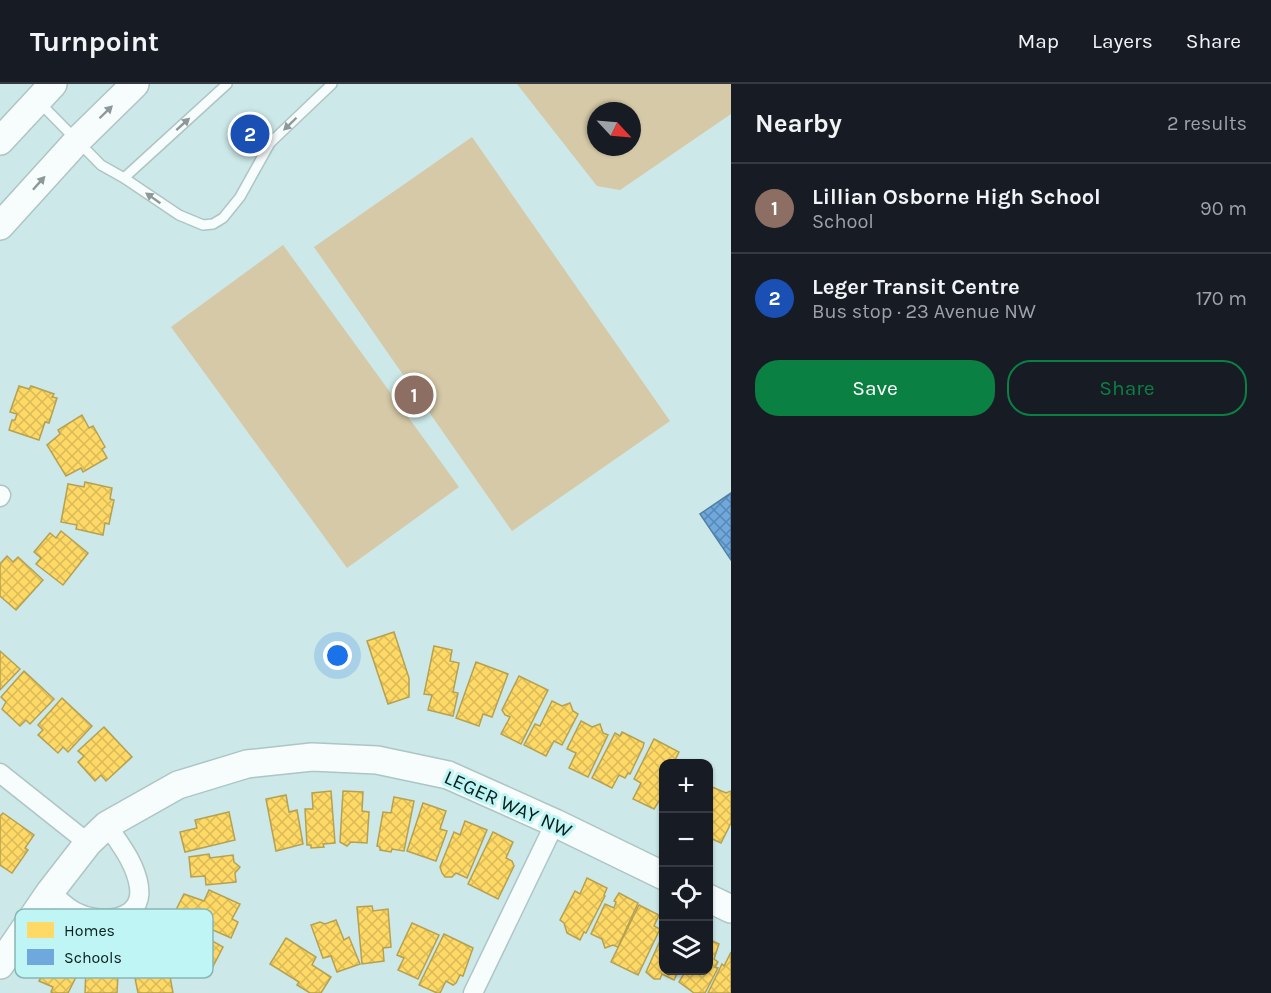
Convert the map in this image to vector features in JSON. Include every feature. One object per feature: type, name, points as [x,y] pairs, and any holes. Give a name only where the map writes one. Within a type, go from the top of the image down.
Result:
[{"type":"street","points":[[0,226],[78,140],[135,84]]},
{"type":"street","points":[[0,141],[45,92]]},
{"type":"street","name":"LEGER WAY NW","points":[[38,909],[98,834],[178,785],[247,764],[312,757],[377,760],[448,775],[555,823],[659,874]]},
{"type":"street","points":[[0,772],[98,834],[132,862],[140,888],[134,909]]},
{"type":"street","points":[[473,993],[555,823]]},
{"type":"street","points":[[50,892],[72,909]]},
{"type":"street","points":[[713,900],[731,909]]},
{"type":"street","name":"LEGER WAY NW","points":[[0,965],[15,943]]},
{"type":"lane","points":[[124,178],[227,84]]},
{"type":"lane","points":[[45,92],[78,140],[101,165],[179,216],[203,225],[213,224],[223,218],[240,197],[270,143],[332,84]]},
{"type":"shaded area","points":[[517,84],[731,84],[731,114],[620,190],[597,186]]},
{"type":"shaded area","points":[[472,137],[670,421],[512,531],[314,247]]},
{"type":"shaded area","points":[[283,245],[459,487],[347,568],[171,327]]},
{"type":"building: Homes","points":[[19,386],[29,389],[31,386],[54,394],[52,397],[57,398],[49,423],[45,422],[39,440],[9,430],[17,414],[10,412]]},
{"type":"building: Homes","points":[[82,415],[89,428],[93,426],[105,447],[102,449],[107,458],[83,472],[81,468],[66,476],[47,445],[60,434],[58,430]]},
{"type":"building: Homes","points":[[85,482],[112,488],[110,499],[114,500],[109,524],[105,523],[103,535],[76,529],[77,525],[61,522],[68,484],[84,487]]},
{"type":"building: Homes","points":[[61,531],[88,553],[63,585],[36,564],[41,558],[34,552],[50,533],[56,538]]},
{"type":"building: Homes","points":[[7,556],[13,562],[18,557],[43,580],[16,610],[0,596],[0,564]]},
{"type":"building: Homes","points":[[394,632],[409,678],[409,697],[388,704],[367,641]]},
{"type":"building: Homes","points":[[434,646],[452,650],[450,661],[459,663],[453,692],[458,693],[453,716],[428,710],[432,695],[424,694]]},
{"type":"building: Homes","points":[[0,651],[20,669],[0,690]]},
{"type":"building: Homes","points":[[476,662],[508,674],[492,717],[483,714],[479,726],[456,718]]},
{"type":"building: Homes","points":[[24,671],[54,699],[30,724],[26,720],[20,726],[2,709],[6,702],[1,697]]},
{"type":"building: Homes","points":[[519,676],[548,690],[521,744],[501,734],[510,717],[502,710]]},
{"type":"building: Homes","points":[[62,698],[92,726],[68,752],[63,747],[58,753],[38,735],[43,730],[38,725]]},
{"type":"building: Homes","points":[[552,701],[562,706],[570,703],[573,711],[578,714],[562,745],[554,741],[546,756],[524,745],[535,724],[540,726]]},
{"type":"building: Homes","points":[[581,721],[592,727],[600,724],[603,733],[608,735],[588,777],[569,768],[576,753],[567,749]]},
{"type":"building: Homes","points":[[104,727],[132,757],[106,781],[101,775],[95,781],[78,762],[84,756],[78,751]]},
{"type":"building: Homes","points":[[622,732],[644,743],[630,774],[628,773],[625,778],[619,775],[612,788],[592,778],[615,733],[620,736]]},
{"type":"building: Homes","points":[[654,739],[679,752],[676,759],[659,759],[659,801],[654,809],[633,799],[641,783],[634,779]]},
{"type":"building: Homes","points":[[713,787],[726,793],[731,791],[731,823],[721,843],[713,839]]},
{"type":"building: Homes","points":[[331,791],[335,843],[311,848],[311,845],[307,845],[305,809],[313,809],[312,793]]},
{"type":"building: Homes","points":[[343,791],[363,792],[362,811],[369,812],[367,843],[351,842],[347,846],[340,842]]},
{"type":"building: Homes","points":[[286,795],[289,812],[297,810],[303,844],[276,851],[266,799]]},
{"type":"building: Homes","points":[[394,797],[414,801],[404,851],[392,849],[391,852],[380,850],[377,846],[383,812],[391,813]]},
{"type":"building: Homes","points":[[423,803],[446,811],[440,829],[447,831],[436,861],[407,851]]},
{"type":"building: Homes","points":[[229,812],[235,840],[185,852],[180,832],[197,828],[195,820]]},
{"type":"building: Homes","points":[[3,813],[34,835],[25,848],[28,850],[12,873],[0,865],[0,816]]},
{"type":"building: Homes","points":[[465,821],[487,830],[467,878],[456,873],[452,877],[445,877],[440,867],[454,832],[460,835]]},
{"type":"building: Homes","points":[[493,832],[513,842],[506,858],[512,861],[514,866],[498,899],[468,884]]},
{"type":"building: Homes","points":[[209,854],[210,858],[233,855],[234,862],[240,867],[235,873],[236,882],[206,885],[205,876],[191,877],[189,857]]},
{"type":"building: Homes","points":[[587,878],[607,888],[586,933],[584,932],[580,940],[567,933],[564,923],[560,920],[575,891],[580,894]]},
{"type":"building: Homes","points":[[209,890],[240,904],[232,919],[238,922],[231,938],[213,930],[213,909],[176,909],[184,894],[204,901]]},
{"type":"building: Homes","points":[[619,893],[638,903],[618,947],[613,945],[605,948],[602,939],[591,934],[605,904],[614,908],[616,902],[614,901]]},
{"type":"building: Homes","points":[[639,905],[659,915],[654,926],[659,928],[659,931],[638,975],[611,962]]},
{"type":"building: Homes","points":[[372,906],[373,911],[388,909],[391,947],[383,948],[384,961],[362,964],[357,907]]},
{"type":"building: Homes","points":[[336,920],[344,940],[349,937],[360,964],[337,972],[331,956],[323,958],[311,925]]},
{"type":"building: Homes","points":[[412,923],[439,935],[418,979],[398,970],[404,958],[397,955]]},
{"type":"building: Homes","points":[[444,934],[473,948],[463,976],[460,975],[453,985],[446,981],[440,993],[437,993],[419,985]]},
{"type":"building: Homes","points":[[286,938],[316,957],[312,965],[331,977],[321,993],[310,993],[297,985],[299,982],[270,964]]},
{"type":"building: Homes","points":[[213,941],[223,947],[213,966]]},
{"type":"building: Homes","points":[[713,941],[719,944],[714,959],[718,962],[715,967],[718,968],[705,993],[694,993],[679,982],[683,975],[713,975]]},
{"type":"building: Homes","points":[[659,943],[660,979],[654,979],[646,972]]},
{"type":"building: Homes","points":[[731,952],[731,993],[708,993],[722,964],[724,966]]},
{"type":"building: Homes","points":[[664,975],[676,975],[674,980]]},
{"type":"building: Homes","points":[[40,978],[76,978],[68,993],[53,993],[51,992],[53,987],[39,981]]},
{"type":"building: Homes","points":[[86,978],[118,978],[117,993],[85,993]]},
{"type":"building: Homes","points":[[135,978],[170,978],[173,993],[138,993]]},
{"type":"building: Schools","points":[[731,493],[731,560],[700,514]]},
{"type":"place","name":"Leger Transit Centre","points":[[250,134]]},
{"type":"place","name":"Lillian Osborne High School","points":[[414,395]]}]
